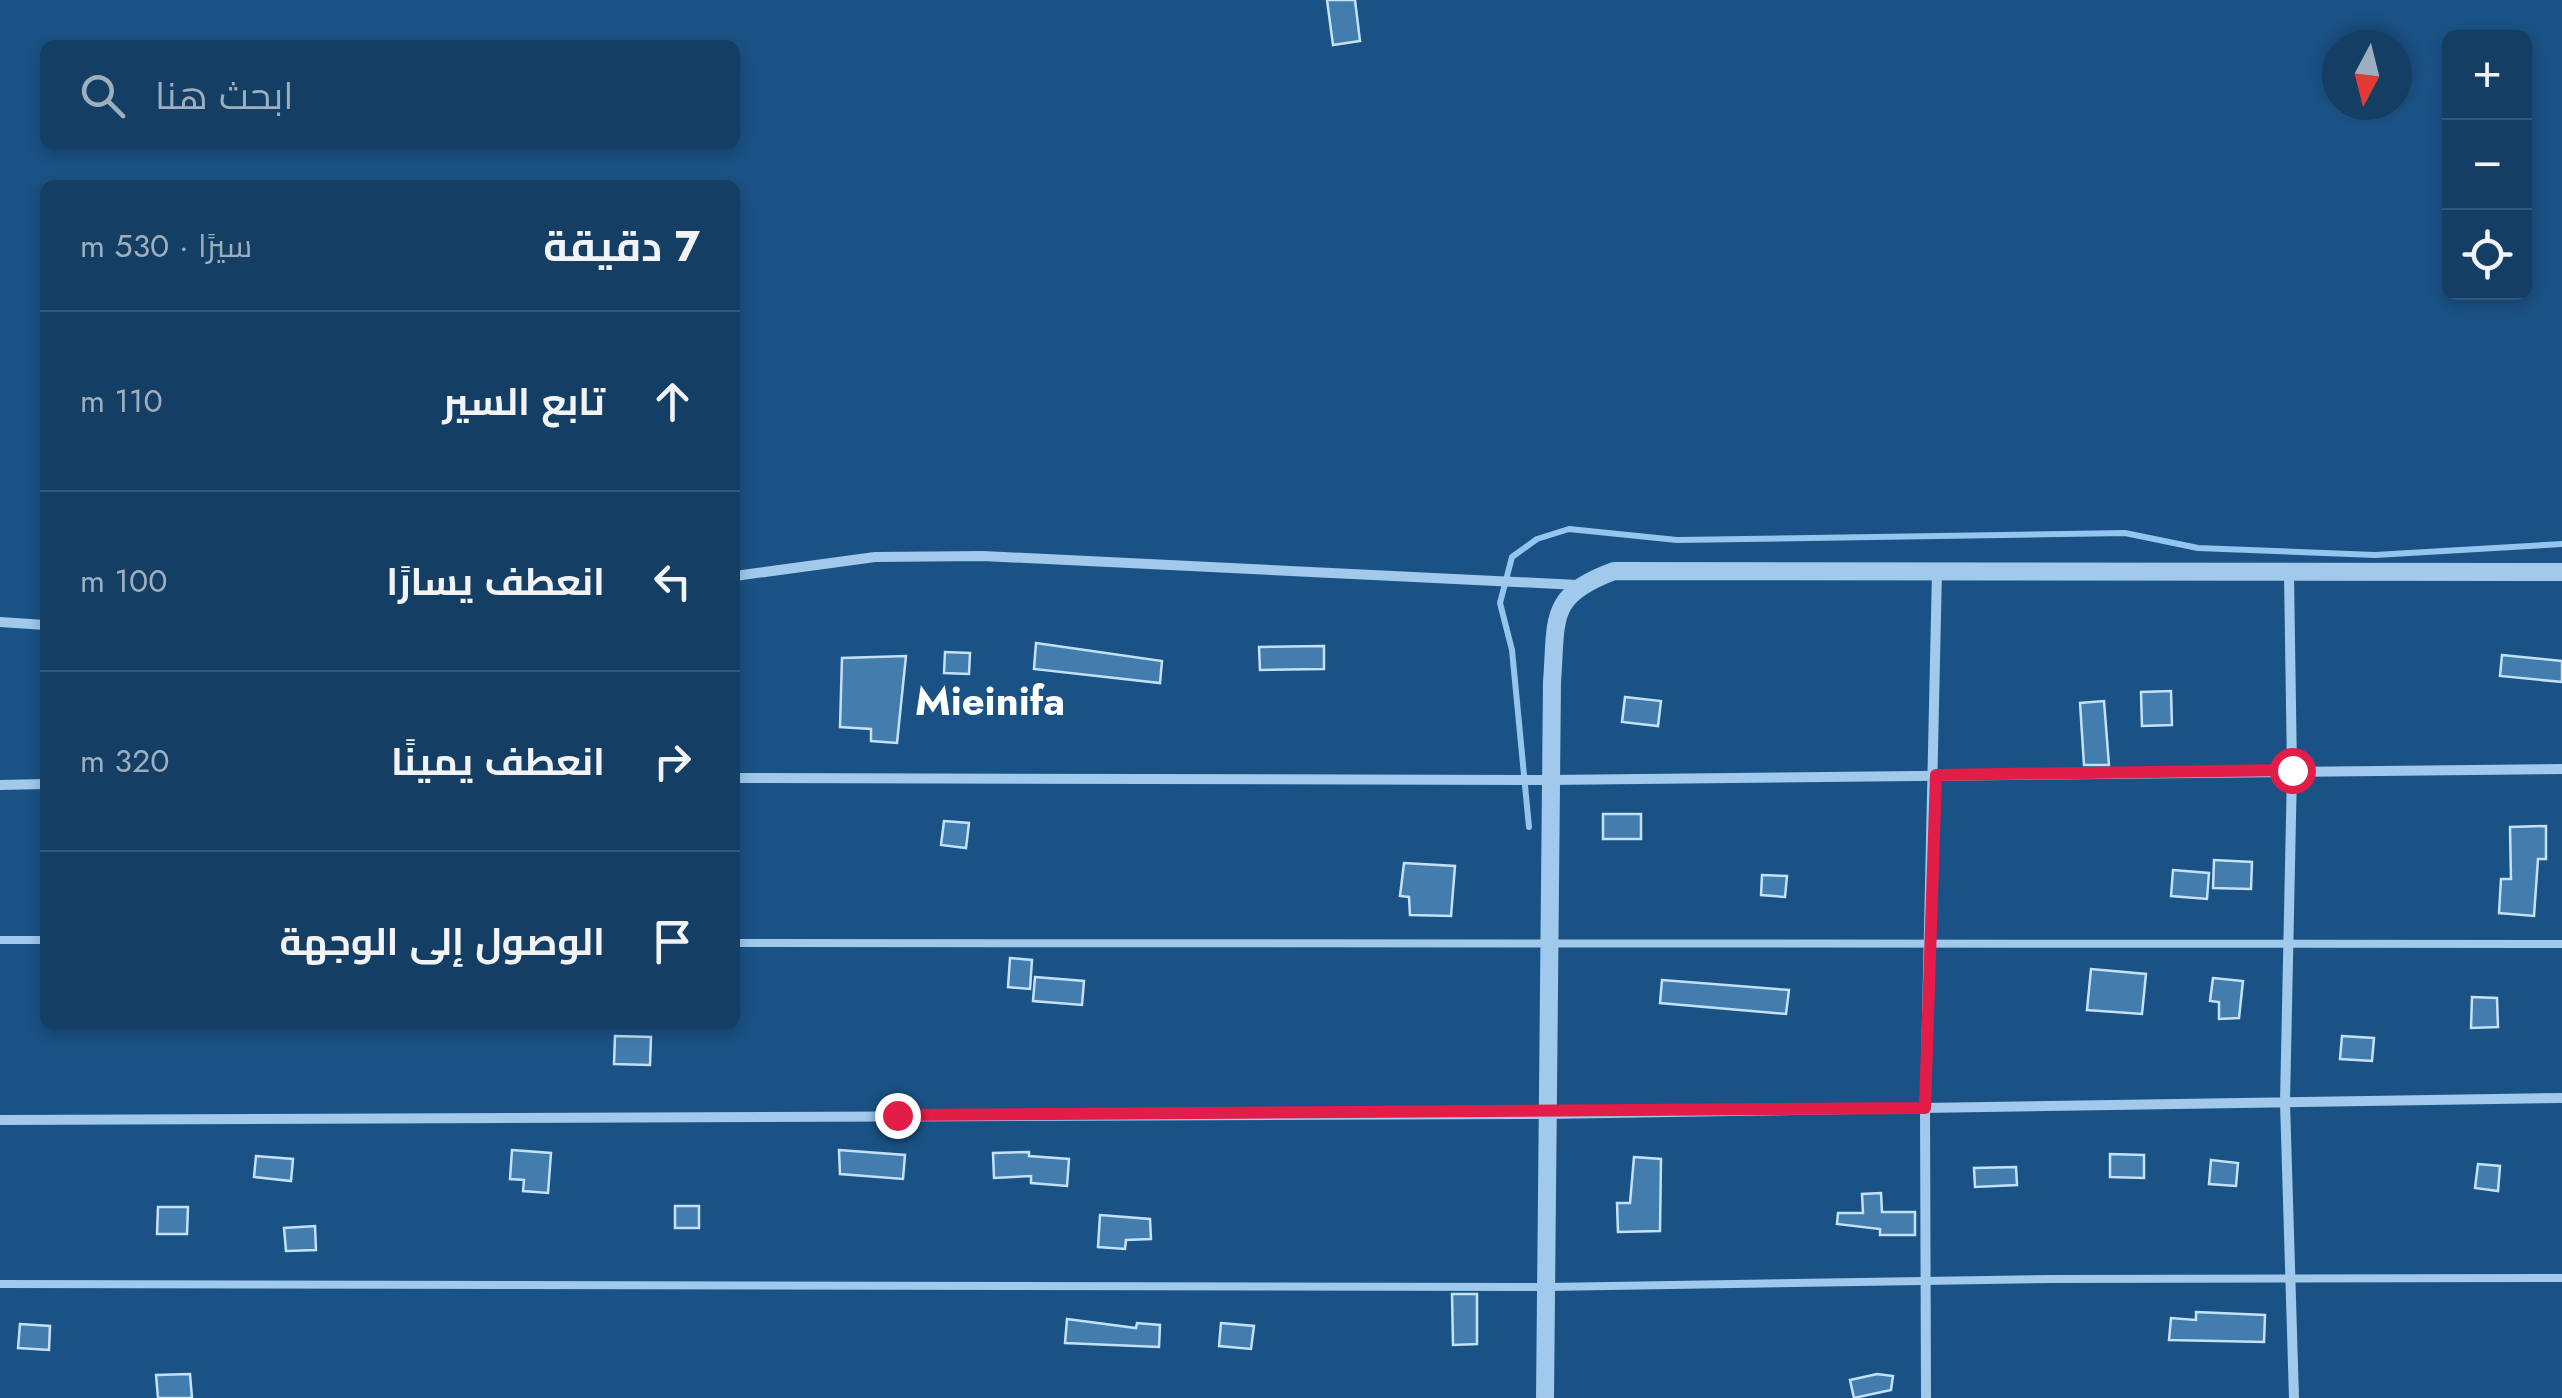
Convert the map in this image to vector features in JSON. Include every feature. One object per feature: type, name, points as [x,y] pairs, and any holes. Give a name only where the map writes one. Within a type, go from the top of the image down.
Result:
[{"type":"street","points":[[740,575],[875,557],[982,556],[1578,584],[1614,571],[2562,572]]},
{"type":"street","points":[[1926,1398],[1929,1280],[1925,1108],[1936,775],[1937,572]]},
{"type":"street","points":[[2289,574],[2292,770],[2285,1102],[2294,1398]]},
{"type":"street","points":[[1545,1398],[1548,780],[1558,610],[1578,584]]},
{"type":"street","points":[[0,622],[40,625]]},
{"type":"street","points":[[740,778],[1548,780],[2562,768]]},
{"type":"street","points":[[0,785],[40,784]]},
{"type":"street","points":[[0,1120],[1546,1114],[2562,1098]]},
{"type":"lane","points":[[0,940],[40,940]]},
{"type":"lane","points":[[740,943],[2562,944]]},
{"type":"lane","points":[[0,1284],[1546,1287],[1929,1280],[2562,1278]]},
{"type":"building","points":[[1327,0],[1355,0],[1360,41],[1333,45]]},
{"type":"building","points":[[1036,643],[1162,661],[1160,683],[1034,669]]},
{"type":"building","points":[[1324,646],[1324,669],[1260,670],[1259,647]]},
{"type":"building","points":[[945,652],[970,653],[969,674],[944,673]]},
{"type":"building","points":[[2502,655],[2562,661],[2562,682],[2500,676]]},
{"type":"building","points":[[906,656],[897,743],[871,741],[871,729],[840,727],[842,658]]},
{"type":"building","points":[[2171,691],[2172,725],[2142,726],[2141,692]]},
{"type":"building","points":[[1625,697],[1661,701],[1658,726],[1622,722]]},
{"type":"building","points":[[2104,701],[2109,765],[2084,765],[2080,703]]},
{"type":"building","points":[[1603,814],[1641,814],[1641,839],[1603,839]]},
{"type":"building","points":[[944,821],[969,823],[966,848],[941,845]]},
{"type":"building","points":[[2546,826],[2546,859],[2538,859],[2534,916],[2499,913],[2501,879],[2511,879],[2510,827]]},
{"type":"building","points":[[2214,860],[2252,862],[2251,889],[2213,888]]},
{"type":"building","points":[[1404,863],[1455,866],[1451,916],[1410,915],[1409,897],[1400,896]]},
{"type":"building","points":[[2173,870],[2209,873],[2207,899],[2171,896]]},
{"type":"building","points":[[1762,875],[1787,876],[1785,897],[1761,895]]},
{"type":"building","points":[[1010,958],[1032,960],[1030,989],[1008,987]]},
{"type":"building","points":[[2091,969],[2146,974],[2142,1014],[2087,1010]]},
{"type":"building","points":[[1035,977],[1084,981],[1082,1005],[1033,1001]]},
{"type":"building","points":[[2213,978],[2243,981],[2239,1018],[2219,1019],[2219,1002],[2210,1001]]},
{"type":"building","points":[[1662,980],[1789,990],[1786,1014],[1660,1003]]},
{"type":"building","points":[[2472,997],[2497,998],[2498,1027],[2471,1028]]},
{"type":"building","points":[[615,1036],[651,1037],[650,1065],[614,1064]]},
{"type":"building","points":[[2342,1036],[2374,1038],[2372,1061],[2340,1059]]},
{"type":"building","points":[[512,1150],[551,1153],[548,1193],[523,1191],[524,1180],[510,1179]]},
{"type":"building","points":[[839,1150],[905,1155],[903,1179],[840,1174]]},
{"type":"building","points":[[1029,1152],[1029,1156],[1069,1159],[1067,1186],[1031,1183],[1031,1176],[994,1178],[993,1153]]},
{"type":"building","points":[[2110,1154],[2144,1155],[2144,1178],[2110,1177]]},
{"type":"building","points":[[256,1156],[293,1159],[291,1181],[254,1177]]},
{"type":"building","points":[[1634,1157],[1661,1159],[1660,1231],[1618,1232],[1617,1203],[1630,1203]]},
{"type":"building","points":[[2211,1160],[2238,1163],[2236,1186],[2209,1184]]},
{"type":"building","points":[[2478,1164],[2500,1166],[2498,1191],[2475,1188]]},
{"type":"building","points":[[2016,1167],[2017,1185],[1975,1187],[1974,1168]]},
{"type":"building","points":[[1881,1193],[1882,1212],[1915,1212],[1915,1235],[1880,1235],[1880,1229],[1837,1224],[1838,1213],[1863,1213],[1862,1194]]},
{"type":"building","points":[[675,1206],[699,1206],[699,1228],[675,1228]]},
{"type":"building","points":[[158,1207],[188,1207],[187,1234],[157,1234]]},
{"type":"building","points":[[1100,1215],[1150,1219],[1151,1239],[1126,1240],[1125,1249],[1098,1247]]},
{"type":"building","points":[[315,1226],[316,1250],[286,1251],[284,1228]]},
{"type":"building","points":[[1452,1294],[1477,1294],[1477,1344],[1453,1345]]},
{"type":"building","points":[[2196,1312],[2265,1315],[2264,1342],[2169,1340],[2171,1318],[2196,1320]]},
{"type":"building","points":[[1067,1319],[1136,1328],[1137,1323],[1160,1325],[1159,1347],[1065,1343]]},
{"type":"building","points":[[1221,1323],[1254,1326],[1251,1349],[1219,1346]]},
{"type":"building","points":[[20,1324],[50,1326],[49,1350],[18,1348]]},
{"type":"building","points":[[190,1374],[192,1398],[158,1398],[156,1375]]},
{"type":"building","points":[[1877,1374],[1893,1376],[1891,1390],[1854,1398],[1850,1380]]},
{"type":"waterway","points":[[1529,827],[1512,650],[1500,603],[1512,557],[1537,539],[1569,529],[1677,540],[2125,533],[2198,548],[2375,555],[2562,544]]},
{"type":"district","name":"Mieinifa","points":[[990,701]]},
{"type":"route","points":[[897,1115],[1546,1114],[1925,1108],[1936,775],[2292,770]]}]
